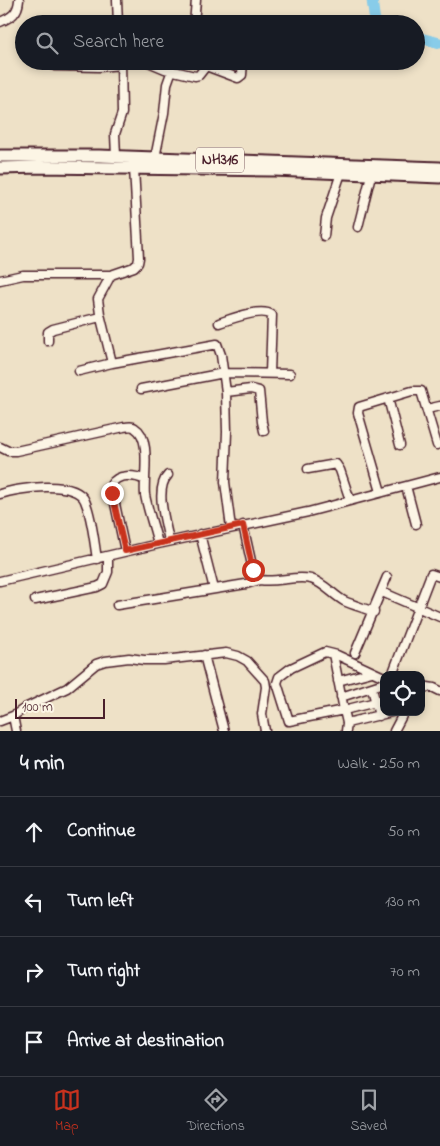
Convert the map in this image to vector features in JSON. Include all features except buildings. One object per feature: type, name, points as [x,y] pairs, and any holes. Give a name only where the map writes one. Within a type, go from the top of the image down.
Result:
[{"type":"highway","name":"NH316","points":[[0,156],[116,156],[440,168]]},
{"type":"highway","name":"NH316","points":[[0,168],[134,168],[440,177]]},
{"type":"street","points":[[0,22],[18,11],[19,0]]},
{"type":"street","points":[[117,0],[118,15]]},
{"type":"street","points":[[195,15],[196,0]]},
{"type":"street","points":[[116,156],[115,134],[122,113],[121,70]]},
{"type":"street","points":[[155,158],[164,113],[167,84],[172,70],[195,76],[199,75],[201,70]]},
{"type":"street","points":[[219,70],[239,78],[243,70]]},
{"type":"street","points":[[0,280],[23,275],[111,275],[128,270],[138,263],[134,168]]},
{"type":"street","points":[[324,236],[326,218],[341,173]]},
{"type":"street","points":[[358,227],[371,175]]},
{"type":"street","points":[[111,275],[98,299],[100,317],[112,363]]},
{"type":"street","points":[[218,323],[265,312],[272,316],[270,373]]},
{"type":"street","points":[[48,340],[48,332],[53,329],[100,317]]},
{"type":"street","points":[[79,371],[112,363],[217,344],[224,373],[226,392],[225,482],[230,528]]},
{"type":"street","points":[[141,389],[224,373],[290,374]]},
{"type":"street","points":[[226,392],[251,389],[259,391],[264,432]]},
{"type":"street","points":[[381,492],[358,409],[361,405],[412,391],[421,391],[437,445]]},
{"type":"street","points":[[388,398],[400,445]]},
{"type":"street","points":[[427,409],[440,406]]},
{"type":"street","points":[[0,447],[8,451],[16,451],[132,426],[140,432],[143,439],[146,462],[145,493],[158,544]]},
{"type":"street","points":[[308,469],[336,464],[340,470],[350,500]]},
{"type":"street","points":[[168,475],[162,484],[161,493],[169,541]]},
{"type":"street","points":[[125,551],[111,485],[116,479],[133,476],[145,480]]},
{"type":"street","points":[[0,581],[200,534],[308,512],[440,477]]},
{"type":"street","points":[[406,486],[416,524]]},
{"type":"street","points":[[0,494],[34,488],[60,488],[75,491],[82,495],[88,508],[97,559]]},
{"type":"street","points":[[243,525],[253,570],[260,580]]},
{"type":"street","points":[[200,534],[214,589]]},
{"type":"street","points":[[35,600],[98,587],[103,584],[108,572],[108,556]]},
{"type":"street","points":[[394,671],[431,574],[440,577]]},
{"type":"street","points":[[355,653],[374,612],[387,577]]},
{"type":"street","points":[[117,605],[246,584],[260,580],[304,578],[321,582],[333,594],[344,601],[374,612]]},
{"type":"street","points":[[382,592],[440,617]]},
{"type":"street","points":[[380,676],[325,652],[291,668],[279,677],[277,683],[289,721],[380,701]]},
{"type":"street","points":[[0,721],[66,688],[96,664],[129,658],[164,660],[226,653],[247,661],[265,681],[266,687],[262,714],[265,731]]},
{"type":"street","points":[[204,654],[224,731]]},
{"type":"street","points":[[333,654],[346,727],[379,716],[372,688]]},
{"type":"street","points":[[338,681],[372,672]]},
{"type":"street","points":[[341,697],[380,685]]},
{"type":"street","points":[[425,687],[440,691]]},
{"type":"street","points":[[13,716],[16,731]]},
{"type":"street","points":[[394,731],[402,716]]},
{"type":"waterway","points":[[372,0],[374,15]]},
{"type":"waterway","points":[[425,39],[440,43]]},
{"type":"route","points":[[112,493],[125,551],[243,525],[253,570]]}]
